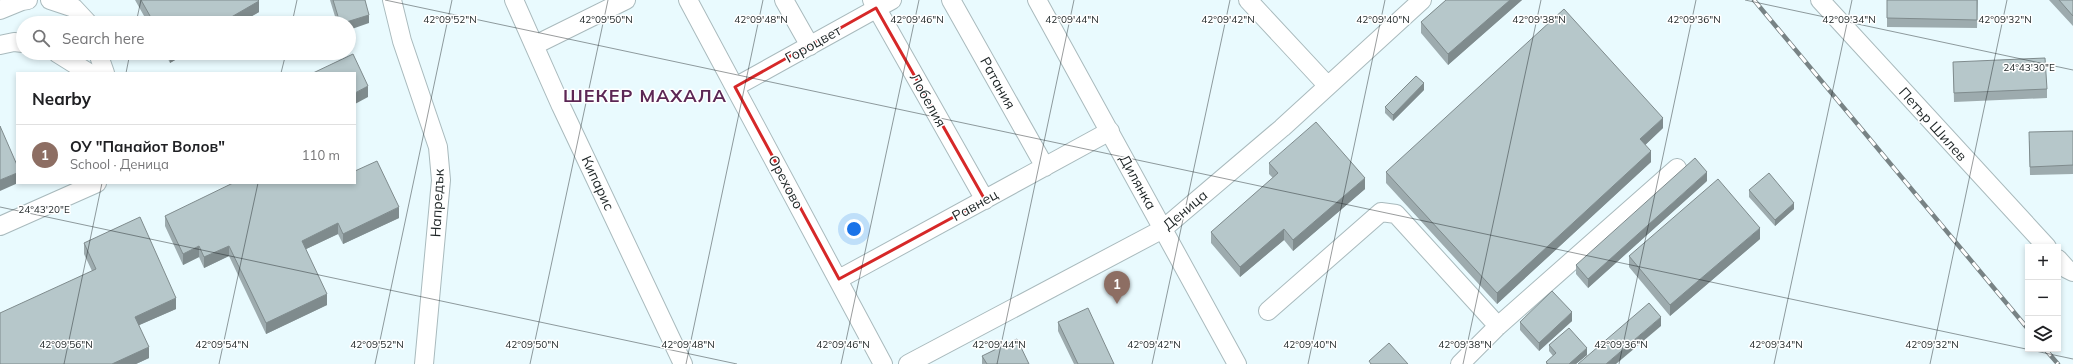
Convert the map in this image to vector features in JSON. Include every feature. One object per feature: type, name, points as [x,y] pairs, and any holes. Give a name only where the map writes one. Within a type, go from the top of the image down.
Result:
[{"type":"street","points":[[0,10],[22,0],[28,0]]},
{"type":"street","points":[[50,0],[74,8],[81,16]]},
{"type":"street","name":"Напредък","points":[[392,0],[402,41],[438,147],[441,180],[424,364]]},
{"type":"street","name":"Кипарис","points":[[514,0],[683,364]]},
{"type":"street","points":[[535,46],[626,0]]},
{"type":"street","name":"Орехово","points":[[688,0],[839,279],[883,364]]},
{"type":"street","points":[[784,0],[810,46]]},
{"type":"street","name":"Ратания","points":[[951,0],[1045,167]]},
{"type":"street","name":"Дилянка","points":[[1037,0],[1237,364]]},
{"type":"street","points":[[1248,0],[1327,85]]},
{"type":"street","name":"Деница","points":[[908,364],[1163,229],[1282,128],[1327,85],[1422,0]]},
{"type":"street","name":"Петър Шилев","points":[[1820,0],[2044,244]]},
{"type":"street","name":"Гороцвет","points":[[735,87],[810,46],[880,3]]},
{"type":"street","name":"Лобелия","points":[[880,3],[985,200]]},
{"type":"street","points":[[0,45],[16,42]]},
{"type":"street","points":[[68,60],[87,72]]},
{"type":"street","points":[[100,60],[105,72]]},
{"type":"street","name":"Равнец","points":[[839,279],[1110,131]]},
{"type":"street","points":[[1460,364],[1498,326],[1677,168]]},
{"type":"street","points":[[0,226],[94,184]]},
{"type":"street","points":[[1268,311],[1381,212],[1396,214],[1498,326]]},
{"type":"street","points":[[2061,262],[2073,272]]},
{"type":"highlighted area","points":[[876,8],[985,200],[839,279],[735,87]]},
{"type":"building","points":[[141,0],[259,1],[233,16],[150,16]]},
{"type":"building","points":[[333,0],[365,0],[369,15],[356,19],[356,16],[338,16]]},
{"type":"building","points":[[1446,0],[1510,0],[1448,54],[1421,22]]},
{"type":"building","points":[[1887,0],[1977,0],[1977,20],[1887,18]]},
{"type":"building","points":[[2059,0],[2073,0],[2073,16]]},
{"type":"building","points":[[1564,9],[1663,118],[1640,139],[1651,151],[1497,293],[1386,172]]},
{"type":"building","points":[[2045,58],[2047,89],[1954,93],[1953,62]]},
{"type":"building","points":[[340,60],[356,60],[368,86],[356,92],[356,72],[315,72]]},
{"type":"building","points":[[1416,76],[1424,83],[1393,115],[1385,107]]},
{"type":"building","points":[[1316,122],[1365,178],[1293,240],[1284,229],[1240,267],[1211,232],[1278,173],[1269,163]]},
{"type":"building","points":[[0,126],[16,163],[16,173],[0,180]]},
{"type":"building","points":[[2073,131],[2073,165],[2030,167],[2029,132]]},
{"type":"building","points":[[1695,158],[1707,172],[1588,279],[1576,265]]},
{"type":"building","points":[[377,161],[399,207],[343,234],[338,223],[302,241],[327,294],[266,323],[229,246],[204,257],[199,246],[183,254],[165,216],[231,184],[356,184],[356,171]]},
{"type":"building","points":[[1769,173],[1794,203],[1775,220],[1749,190]]},
{"type":"building","points":[[1718,179],[1760,228],[1670,305],[1629,256]]},
{"type":"building","points":[[140,217],[176,298],[135,317],[149,347],[112,364],[0,364],[0,313],[96,269],[84,243]]},
{"type":"building","points":[[1552,291],[1572,312],[1539,343],[1520,322]]},
{"type":"building","points":[[1649,303],[1661,317],[1606,364],[1578,364]]},
{"type":"building","points":[[1088,308],[1114,364],[1078,364],[1058,322]]},
{"type":"building","points":[[1569,328],[1587,348],[1569,364],[1548,364],[1546,362],[1556,353],[1549,345]]},
{"type":"building","points":[[1017,339],[1029,364],[987,364],[982,356]]},
{"type":"building","points":[[1389,343],[1408,364],[1371,364],[1369,361]]},
{"type":"railway","points":[[1754,0],[2025,325]]},
{"type":"railway","points":[[2048,352],[2058,364]]},
{"type":"place","name":"ОУ \"Панайот Волов\"","points":[[1117,304]]},
{"type":"district","name":"ШЕКЕР МАХАЛА","points":[[645,95]]}]
